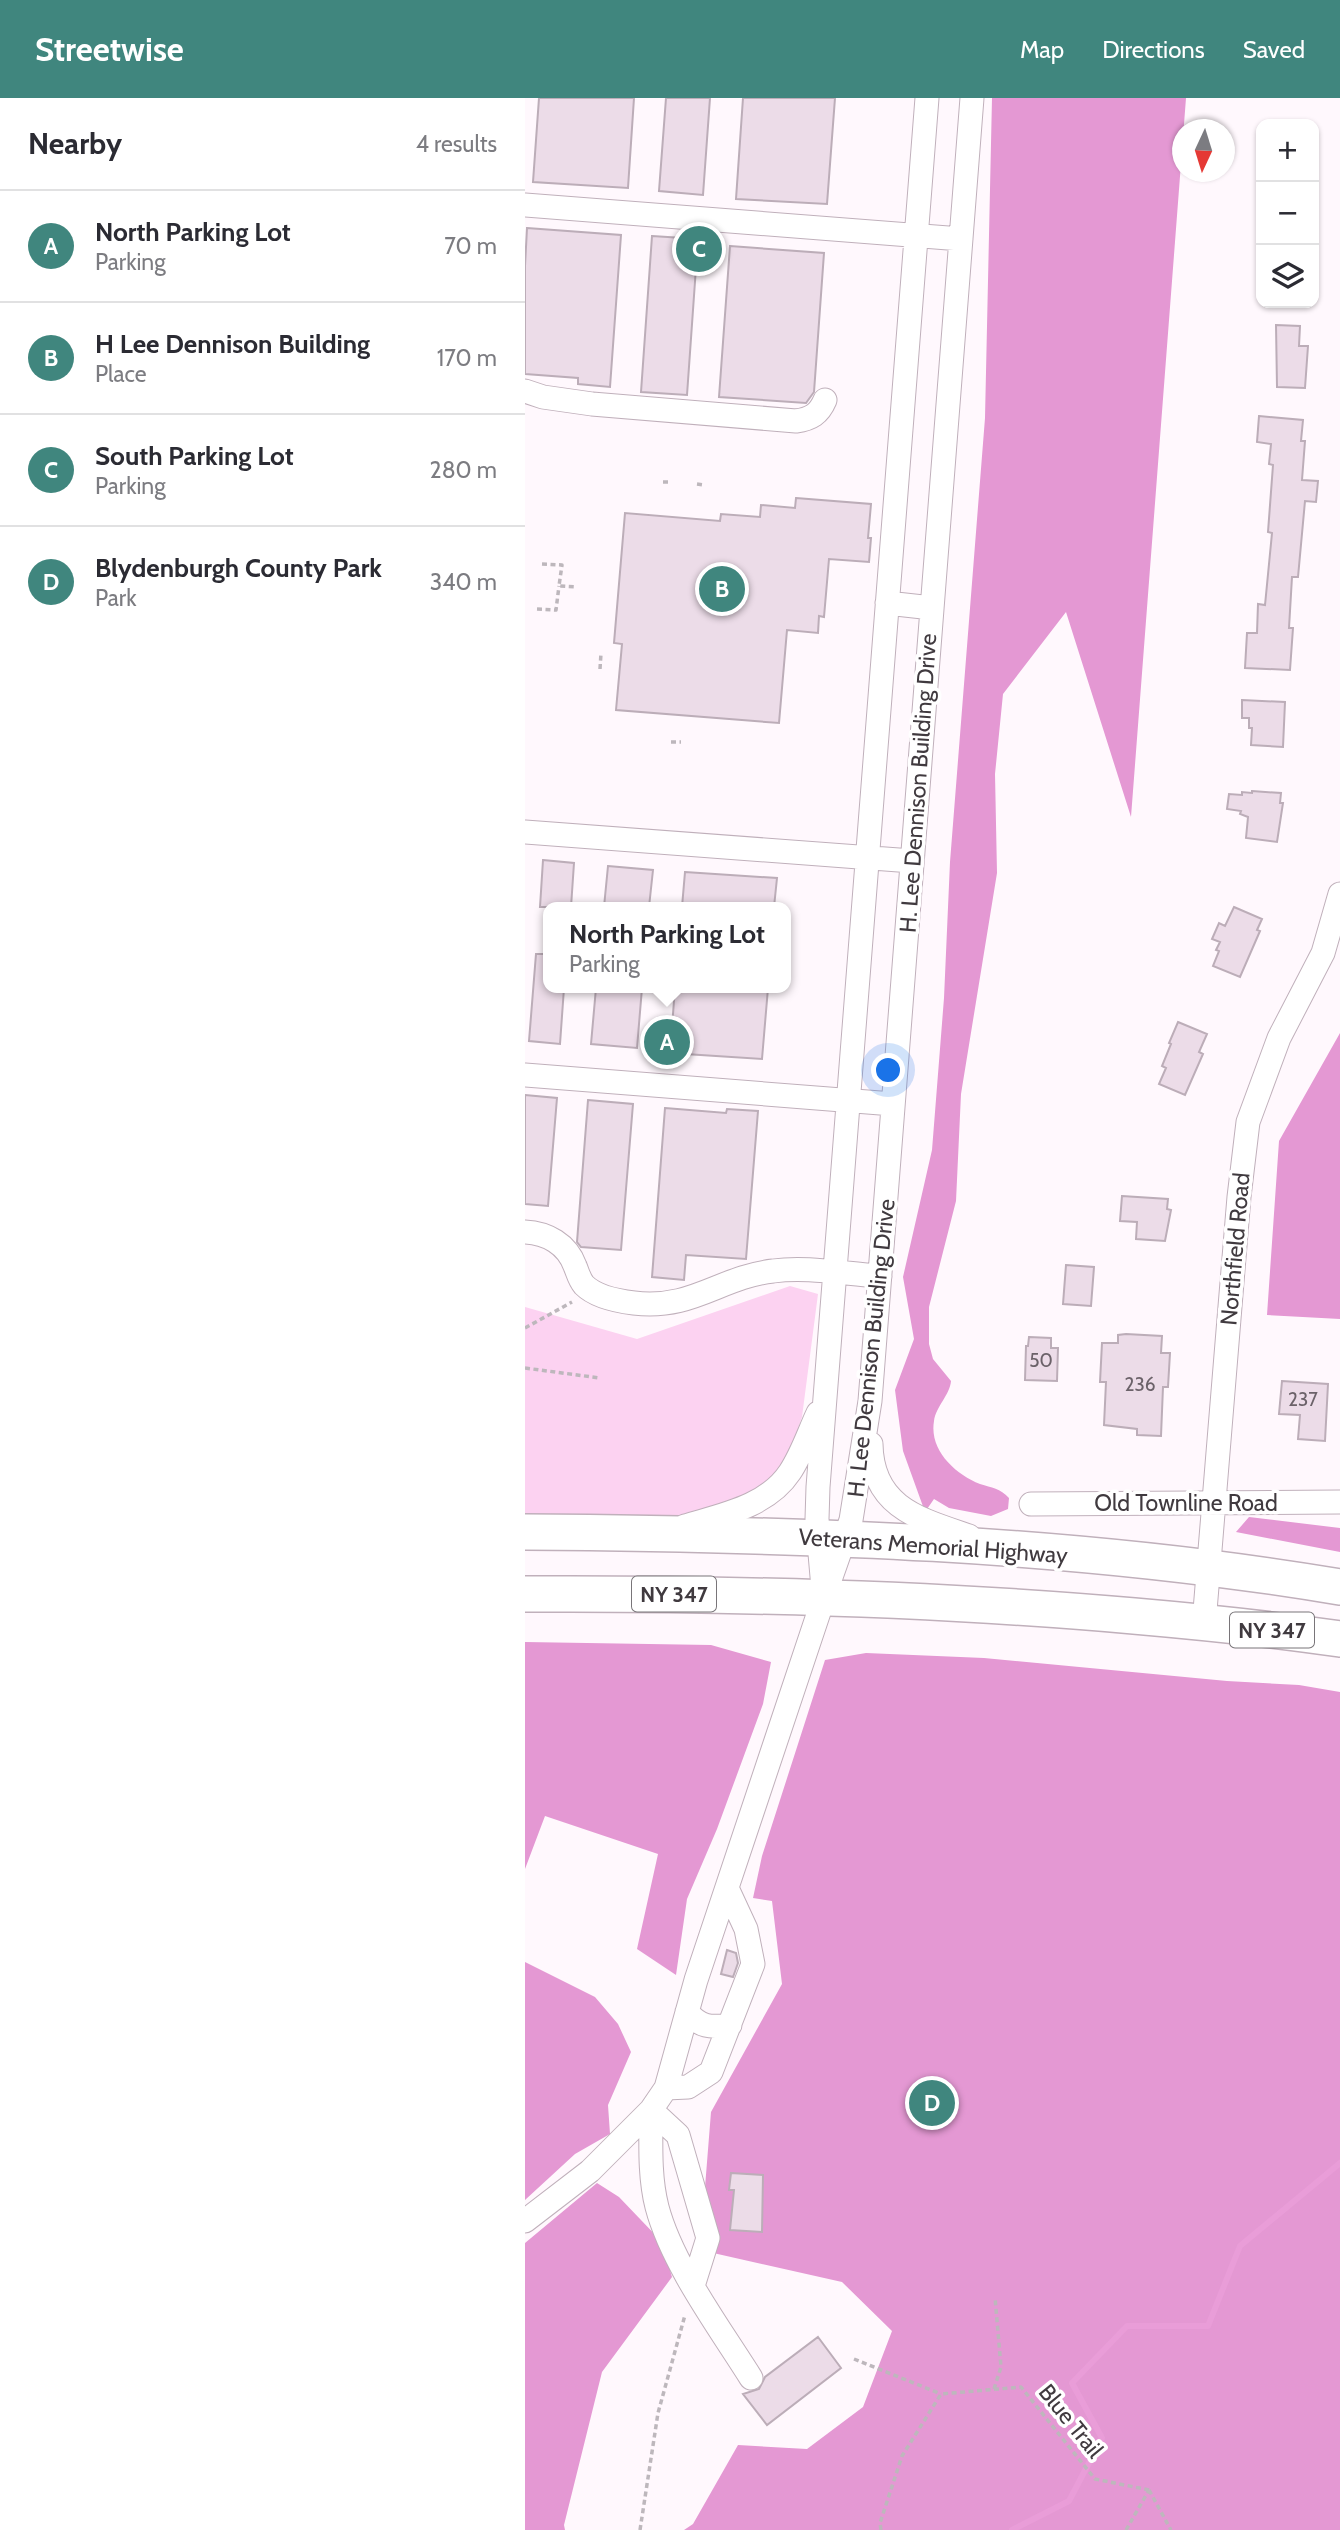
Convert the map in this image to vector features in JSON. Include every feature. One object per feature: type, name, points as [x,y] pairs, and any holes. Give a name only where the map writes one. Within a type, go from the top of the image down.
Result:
[{"type":"highway","name":"Veterans Memorial Highway","points":[[525,1532],[664,1532],[832,1538],[1012,1550],[1209,1570],[1340,1587]]},
{"type":"highway","name":"NY 347","points":[[525,1594],[650,1593],[958,1603],[1204,1623],[1340,1639]]},
{"type":"street","name":"H. Lee Dennison Building Drive","points":[[832,1538],[817,1501],[927,98]]},
{"type":"street","name":"H. Lee Dennison Building Drive","points":[[525,2221],[590,2171],[651,2110],[666,2088],[687,2012],[824,1597],[832,1538],[855,1505],[870,1401],[972,98]]},
{"type":"street","points":[[525,205],[961,239]]},
{"type":"street","points":[[525,391],[543,397],[584,403],[796,421],[812,417],[825,400]]},
{"type":"street","points":[[887,603],[932,607]]},
{"type":"street","points":[[525,832],[912,861]]},
{"type":"street","name":"Northfield Road","points":[[1204,1623],[1239,1197],[1248,1122],[1279,1038],[1323,953],[1340,894]]},
{"type":"street","points":[[525,1075],[894,1104]]},
{"type":"street","points":[[525,1232],[550,1237],[559,1243],[572,1258],[579,1278],[593,1291],[633,1303],[666,1304],[687,1300],[773,1270],[880,1276]]},
{"type":"street","points":[[664,1532],[744,1507],[783,1482],[796,1461],[825,1397]]},
{"type":"street","points":[[870,1401],[871,1460],[876,1477],[888,1496],[914,1517],[1012,1550]]},
{"type":"street","name":"Old Townline Road","points":[[1031,1504],[1340,1502]]},
{"type":"street","points":[[666,2088],[688,2087],[711,2072],[753,1964],[746,1929],[727,1888]]},
{"type":"street","points":[[687,2012],[698,2024],[713,2028],[730,2025]]},
{"type":"street","points":[[651,2110],[651,2167],[657,2208],[673,2249],[693,2286],[751,2378]]},
{"type":"street","points":[[651,2110],[678,2135],[708,2238],[693,2286]]},
{"type":"path","points":[[663,482],[671,482]]},
{"type":"path","points":[[697,484],[705,485]]},
{"type":"path","points":[[537,609],[557,610],[562,565],[542,564]]},
{"type":"path","points":[[559,586],[577,587]]},
{"type":"path","points":[[600,669],[601,653]]},
{"type":"path","points":[[671,741],[681,742]]},
{"type":"path","points":[[525,1328],[593,1291]]},
{"type":"path","points":[[525,1368],[600,1377]]},
{"type":"path","points":[[640,2530],[657,2413],[693,2286]]},
{"type":"path","points":[[994,2389],[1001,2367],[995,2297]]},
{"type":"path","points":[[854,2360],[941,2394],[902,2456],[880,2523],[881,2530]]},
{"type":"path","name":"Blue Trail","points":[[941,2394],[1021,2387],[1095,2479],[1149,2490]]},
{"type":"path","points":[[1126,2530],[1149,2490]]},
{"type":"path","points":[[1149,2490],[1171,2530]]},
{"type":"shaded area","points":[[992,98],[1186,98],[1184,119],[1172,119],[1172,182],[1180,182],[1131,817],[1066,612],[1003,694],[995,774],[997,873],[961,1094],[956,1201],[929,1307],[929,1344],[933,1359],[951,1381],[935,1416],[936,1442],[946,1460],[962,1474],[999,1490],[1009,1498],[1008,1509],[991,1516],[949,1508],[934,1499],[925,1512],[903,1451],[895,1390],[914,1339],[903,1277],[932,1150],[944,998],[950,862],[985,418]]},
{"type":"shaded area","points":[[1340,1033],[1340,1319],[1267,1315],[1279,1141]]},
{"type":"shaded area","points":[[790,1286],[818,1294],[802,1417],[784,1470],[749,1500],[698,1516],[525,1517],[525,1307],[637,1339]]},
{"type":"shaded area","points":[[1249,1517],[1340,1528],[1340,1552],[1236,1532]]},
{"type":"shaded area","points":[[525,1642],[711,1645],[771,1662],[763,1704],[717,1829],[687,1899],[676,1975],[637,1949],[658,1854],[545,1816],[525,1869]]},
{"type":"shaded area","points":[[866,1653],[984,1658],[1227,1681],[1299,1685],[1340,1692],[1340,2530],[684,2530],[693,2524],[738,2445],[807,2449],[863,2407],[892,2331],[842,2282],[700,2250],[711,2112],[782,1984],[772,1901],[753,1898],[762,1856],[825,1660]]},
{"type":"shaded area","points":[[525,1962],[595,1997],[618,2024],[631,2052],[608,2105],[610,2134],[575,2154],[525,2200]]},
{"type":"shaded area","points":[[597,2183],[619,2197],[662,2242],[672,2277],[602,2372],[564,2525],[565,2530],[525,2530],[525,2243]]},
{"type":"building","points":[[539,98],[634,98],[628,188],[533,182]]},
{"type":"building","points":[[666,98],[710,98],[703,195],[659,191]]},
{"type":"building","points":[[743,98],[835,98],[827,204],[736,199]]},
{"type":"building","points":[[527,228],[621,235],[610,387],[578,384],[578,378],[525,374]]},
{"type":"building","points":[[652,236],[698,239],[687,395],[641,392]]},
{"type":"building","points":[[730,246],[824,253],[814,392],[806,403],[719,397]]},
{"type":"building","points":[[1276,325],[1300,326],[1299,346],[1308,346],[1305,388],[1277,387]]},
{"type":"building","points":[[1259,416],[1303,420],[1301,441],[1305,441],[1302,480],[1318,481],[1316,502],[1305,501],[1298,577],[1292,577],[1290,670],[1245,668],[1247,633],[1257,633],[1258,604],[1265,605],[1272,533],[1268,532],[1273,465],[1269,464],[1271,444],[1257,442]]},
{"type":"building","points":[[796,498],[871,504],[868,538],[871,538],[869,562],[829,559],[824,617],[819,616],[818,633],[787,630],[779,723],[616,710],[622,644],[614,643],[625,513],[720,521],[721,514],[760,517],[761,505],[795,508]]},
{"type":"building","points":[[1242,700],[1285,702],[1283,747],[1251,745],[1252,728],[1249,728],[1249,718],[1242,718]]},
{"type":"building","points":[[1242,792],[1281,793],[1280,803],[1283,803],[1277,842],[1246,838],[1248,817],[1240,814],[1241,811],[1227,809],[1229,794],[1242,795]]},
{"type":"building","points":[[543,860],[574,863],[571,902],[543,902],[543,907],[540,907]]},
{"type":"building","points":[[608,866],[653,870],[650,902],[604,902]]},
{"type":"building","points":[[685,872],[777,878],[775,902],[682,902]]},
{"type":"building","points":[[1234,907],[1262,919],[1257,930],[1260,931],[1240,977],[1213,966],[1220,942],[1212,939],[1219,923],[1225,926]]},
{"type":"building","points":[[536,954],[543,954],[543,993],[564,993],[560,1044],[529,1041]]},
{"type":"building","points":[[596,993],[642,993],[637,1048],[591,1044]]},
{"type":"building","points":[[675,993],[768,993],[762,1059],[670,1053]]},
{"type":"building","points":[[1178,1022],[1207,1034],[1199,1052],[1203,1054],[1185,1095],[1159,1084],[1166,1068],[1162,1066],[1171,1044],[1169,1043]]},
{"type":"building","points":[[525,1095],[557,1098],[548,1206],[525,1204]]},
{"type":"building","points":[[588,1100],[633,1104],[621,1250],[581,1247],[577,1242]]},
{"type":"building","points":[[665,1108],[726,1113],[727,1109],[758,1111],[746,1259],[686,1255],[684,1280],[652,1277]]},
{"type":"building","points":[[1122,1196],[1168,1199],[1167,1209],[1171,1210],[1165,1241],[1136,1239],[1137,1222],[1120,1221]]},
{"type":"building","points":[[1066,1265],[1094,1267],[1091,1306],[1063,1304]]},
{"type":"building","points":[[1118,1335],[1162,1336],[1161,1353],[1170,1353],[1168,1387],[1163,1387],[1161,1436],[1137,1435],[1137,1429],[1104,1425],[1106,1382],[1100,1382],[1102,1343],[1118,1343]]},
{"type":"building","points":[[1029,1337],[1051,1338],[1051,1348],[1058,1348],[1057,1381],[1025,1380],[1026,1346]]},
{"type":"building","points":[[1282,1381],[1328,1384],[1325,1441],[1298,1439],[1300,1415],[1279,1414]]},
{"type":"building","points":[[727,1950],[736,1953],[738,1963],[733,1977],[721,1974]]},
{"type":"building","points":[[731,2173],[763,2175],[762,2232],[730,2230],[734,2190],[729,2190]]},
{"type":"building","points":[[818,2337],[841,2368],[767,2425],[743,2394],[759,2389],[765,2377]]},
{"type":"waterway","points":[[1012,2530],[1069,2501],[1102,2438],[1072,2383],[1127,2326],[1208,2326],[1240,2246],[1340,2163]]},
{"type":"place","name":"South Parking Lot","points":[[699,249]]},
{"type":"place","name":"H Lee Dennison Building","points":[[722,589]]},
{"type":"place","name":"North Parking Lot","points":[[667,1042]]},
{"type":"place","name":"Blydenburgh County Park","points":[[932,2103]]}]
